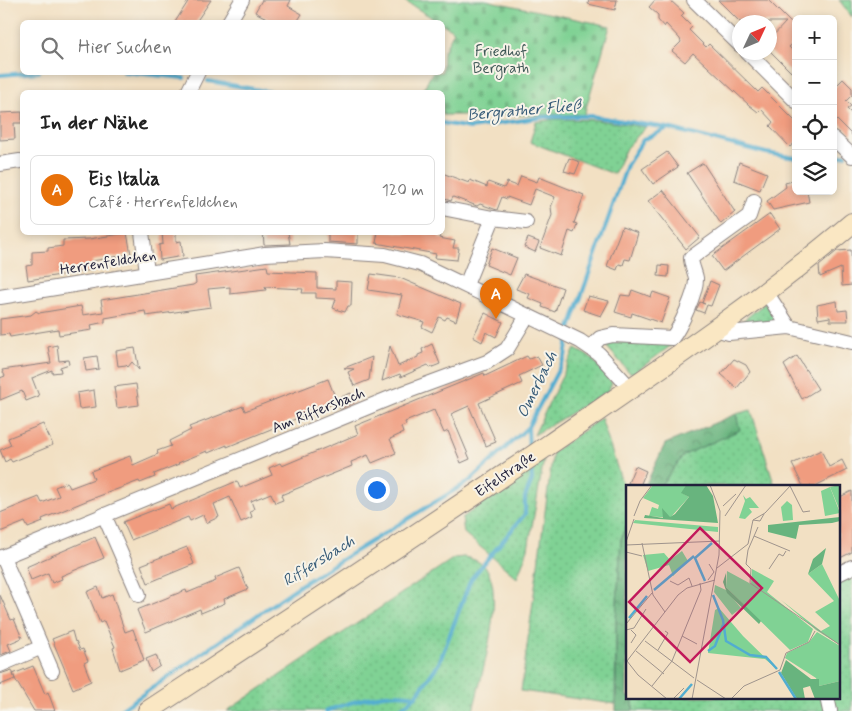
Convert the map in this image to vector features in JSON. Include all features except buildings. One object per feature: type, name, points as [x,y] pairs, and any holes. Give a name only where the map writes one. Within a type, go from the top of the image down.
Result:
[{"type":"main road","name":"Eifelstraße","points":[[148,711],[631,390],[766,292],[852,223]]},
{"type":"street","points":[[232,20],[242,0]]},
{"type":"street","points":[[694,0],[732,37]]},
{"type":"street","points":[[755,60],[792,97]]},
{"type":"street","points":[[189,90],[196,75]]},
{"type":"street","points":[[837,142],[848,152]]},
{"type":"street","points":[[0,164],[20,161]]},
{"type":"street","points":[[585,344],[613,334],[672,338],[677,332],[695,286],[696,276],[690,258],[749,216],[754,201]]},
{"type":"street","points":[[445,209],[526,222]]},
{"type":"street","points":[[466,285],[493,218]]},
{"type":"street","points":[[142,235],[147,272]]},
{"type":"street","name":"Herrenfeldchen","points":[[0,297],[265,254],[324,251],[385,255],[420,264],[585,344],[631,390]]},
{"type":"street","points":[[766,292],[789,327]]},
{"type":"street","name":"Am Riffersbach","points":[[52,671],[1,558],[386,400],[487,362],[507,349],[527,316]]},
{"type":"street","points":[[714,330],[729,333],[789,327],[852,342]]},
{"type":"street","points":[[104,515],[139,595]]},
{"type":"street","points":[[840,573],[852,567]]},
{"type":"street","points":[[0,665],[42,647]]},
{"type":"street","points":[[827,698],[830,711]]},
{"type":"green space","name":"Friedhof Bergrath","points":[[403,0],[485,0],[610,26],[584,115],[445,115],[445,90],[423,90],[431,75],[445,75],[445,49],[454,31],[445,26],[445,20],[436,20]]},
{"type":"green space","points":[[839,0],[852,0],[852,17]]},
{"type":"green space","points":[[555,119],[597,120],[646,127],[626,148],[614,174],[530,142],[536,122]]},
{"type":"green space","points":[[765,303],[774,317],[771,321],[735,327]]},
{"type":"green space","points":[[608,341],[673,344],[634,373],[629,372],[607,347]]},
{"type":"green space","points":[[575,349],[592,358],[612,383],[608,391],[534,435]]},
{"type":"green space","points":[[751,410],[775,485],[661,485],[684,455],[739,430],[736,414]]},
{"type":"green space","points":[[736,414],[740,430],[684,455],[661,485],[645,485],[665,444]]},
{"type":"green space","points":[[601,418],[626,495],[626,526],[621,539],[616,620],[615,704],[521,691],[553,452]]},
{"type":"green space","points":[[544,459],[528,549],[517,578],[464,533],[462,518]]},
{"type":"green space","points":[[626,526],[626,698],[633,698],[633,711],[616,711],[616,620],[621,539]]},
{"type":"green space","points":[[464,557],[482,564],[489,573],[493,587],[494,603],[489,641],[473,711],[227,711],[454,558]]},
{"type":"green space","points":[[852,570],[852,711],[833,711],[830,698],[840,698],[840,576]]},
{"type":"green space","points":[[633,698],[824,698],[827,711],[633,711]]},
{"type":"waterway","name":"Bergrather Fließ","points":[[0,75],[20,73]]},
{"type":"waterway","name":"Bergrather Fließ","points":[[154,75],[184,78]]},
{"type":"waterway","name":"Bergrather Fließ","points":[[208,81],[260,90]]},
{"type":"waterway","name":"Bergrather Fließ","points":[[445,124],[470,128],[544,117],[591,116],[668,128]]},
{"type":"waterway","name":"Omerbach","points":[[569,331],[627,165],[643,140],[668,128],[766,153],[792,157]]},
{"type":"waterway","name":"Omerbach","points":[[837,156],[846,155]]},
{"type":"waterway","name":"Omerbach","points":[[529,451],[528,427],[565,357],[568,338]]},
{"type":"waterway","name":"Riffersbach","points":[[119,711],[302,584],[471,480],[527,428]]},
{"type":"waterway","name":"Omerbach","points":[[398,711],[416,696],[439,663],[471,579],[525,514],[525,497],[532,480],[531,466]]},
{"type":"waterway","points":[[326,711],[359,700],[382,695],[416,696]]},
{"type":"place","name":"Eis Italia","points":[[496,319]]}]
